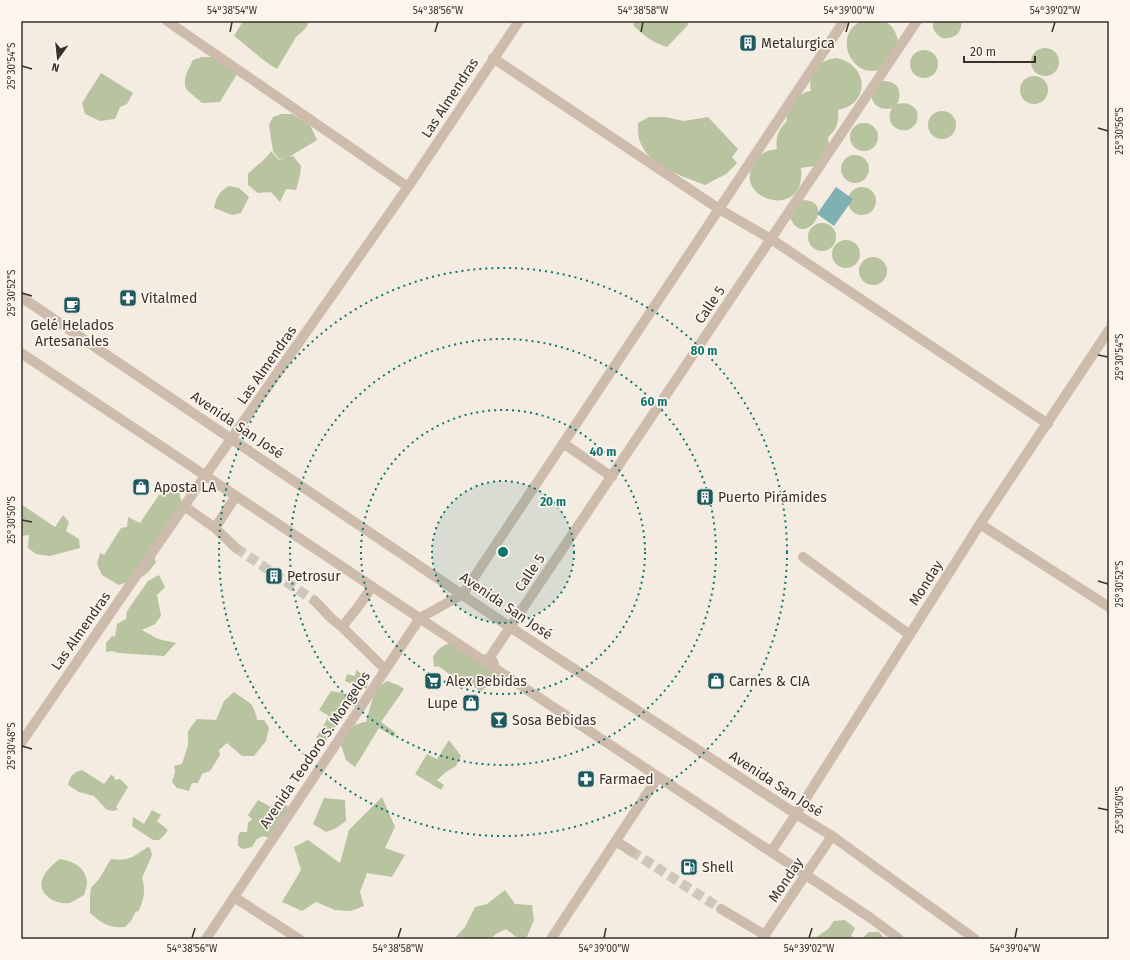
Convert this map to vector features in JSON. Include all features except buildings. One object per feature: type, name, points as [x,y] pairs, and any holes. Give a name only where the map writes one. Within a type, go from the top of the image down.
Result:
[{"type":"street","points":[[167,21],[408,187]]},
{"type":"street","name":"Las Almendras","points":[[21,743],[184,506],[408,187],[519,21]]},
{"type":"street","points":[[463,594],[844,21]]},
{"type":"street","name":"Calle 5","points":[[486,663],[917,21]]},
{"type":"street","points":[[493,58],[719,209],[771,239],[1048,424]]},
{"type":"street","name":"Avenida San José","points":[[21,297],[233,438],[510,627],[832,836],[975,939]]},
{"type":"street","name":"Monday","points":[[771,852],[980,524],[1048,424],[1109,330]]},
{"type":"street","points":[[21,354],[872,919],[899,939]]},
{"type":"street","points":[[563,443],[612,477]]},
{"type":"street","points":[[215,528],[236,496]]},
{"type":"street","points":[[184,506],[215,528],[236,548]]},
{"type":"street","points":[[980,524],[1109,606]]},
{"type":"street","points":[[803,557],[910,635]]},
{"type":"street","points":[[342,627],[372,587]]},
{"type":"street","name":"Avenida Teodoro S. Mongelos","points":[[206,939],[420,618],[463,594]]},
{"type":"street","points":[[315,601],[330,618],[342,627],[385,669]]},
{"type":"street","points":[[551,939],[658,777]]},
{"type":"street","name":"Monday","points":[[764,937],[832,836]]},
{"type":"street","points":[[616,841],[631,851]]},
{"type":"street","points":[[234,897],[299,939]]},
{"type":"street","points":[[721,909],[764,937]]},
{"type":"green space","points":[[243,21],[310,21],[305,29],[296,37],[277,69],[234,36]]},
{"type":"green space","points":[[635,21],[687,21],[688,25],[667,47],[644,35],[633,25]]},
{"type":"green space","points":[[861,21],[886,22],[892,27],[896,34],[898,41],[897,48],[883,68],[873,71],[863,69],[856,64],[850,56],[847,47],[847,37],[852,28]]},
{"type":"green space","points":[[933,21],[961,21],[961,25],[959,32],[956,35],[950,38],[942,38],[934,31]]},
{"type":"green space","points":[[1045,48],[1055,52],[1059,62],[1055,72],[1045,76],[1035,72],[1031,62],[1035,52]]},
{"type":"green space","points":[[924,50],[934,54],[938,64],[934,74],[924,78],[914,74],[910,64],[914,54]]},
{"type":"green space","points":[[202,57],[211,57],[237,74],[220,102],[202,103],[187,90],[185,86],[186,75],[193,60]]},
{"type":"green space","points":[[836,58],[847,62],[855,68],[860,76],[862,84],[861,92],[856,100],[849,106],[838,110],[837,125],[828,137],[829,145],[814,166],[801,168],[800,185],[793,195],[782,200],[770,200],[760,195],[752,186],[750,175],[755,162],[764,152],[777,149],[777,137],[787,121],[790,105],[796,97],[811,91],[811,79],[816,68],[824,61]]},
{"type":"green space","points":[[101,73],[133,93],[127,104],[120,107],[115,119],[100,121],[85,114],[82,103]]},
{"type":"green space","points":[[1034,76],[1044,80],[1048,90],[1044,100],[1034,104],[1024,100],[1020,90],[1024,80]]},
{"type":"green space","points":[[884,81],[893,83],[898,88],[899,100],[897,104],[908,104],[917,111],[918,117],[916,122],[913,127],[908,130],[899,129],[892,125],[890,121],[890,113],[892,108],[881,108],[873,101],[871,93],[879,82]]},
{"type":"green space","points":[[942,111],[952,115],[956,125],[952,135],[942,139],[932,135],[928,125],[932,115]]},
{"type":"green space","points":[[281,114],[292,114],[310,125],[317,140],[289,157],[293,156],[301,166],[300,175],[296,190],[286,189],[280,202],[271,192],[258,193],[248,185],[248,174],[266,158],[271,151],[279,160],[284,158],[279,159],[273,151],[269,125],[273,117]]},
{"type":"green space","points":[[649,117],[665,117],[684,121],[708,117],[738,149],[732,157],[737,163],[726,174],[705,185],[666,169],[649,156],[639,139],[638,123]]},
{"type":"green space","points":[[864,123],[874,127],[878,137],[874,147],[864,151],[854,147],[850,137],[854,127]]},
{"type":"green space","points":[[855,155],[865,159],[869,169],[865,179],[855,183],[845,179],[841,169],[845,159]]},
{"type":"green space","points":[[229,186],[239,188],[249,197],[241,213],[232,215],[214,208],[218,195]]},
{"type":"green space","points":[[862,187],[872,191],[876,201],[872,211],[862,215],[852,211],[848,201],[852,191]]},
{"type":"green space","points":[[802,200],[813,202],[818,208],[818,215],[815,222],[809,227],[803,229],[796,226],[790,217]]},
{"type":"green space","points":[[822,223],[832,227],[836,237],[832,247],[822,251],[812,247],[808,237],[812,227]]},
{"type":"green space","points":[[846,240],[856,244],[860,254],[856,264],[846,268],[836,264],[832,254],[836,244]]},
{"type":"green space","points":[[873,257],[883,261],[887,271],[883,281],[873,285],[863,281],[859,271],[863,261]]},
{"type":"green space","points":[[167,492],[179,492],[182,505],[153,552],[156,562],[144,576],[119,585],[102,575],[97,564],[100,553],[104,555],[121,528],[127,527],[128,517],[140,523],[159,495]]},
{"type":"green space","points":[[21,504],[55,527],[63,515],[69,522],[66,531],[79,539],[80,548],[50,556],[36,554],[28,548],[29,535],[21,536]]},
{"type":"green space","points":[[159,575],[165,587],[157,595],[161,616],[155,624],[142,630],[158,639],[176,643],[164,656],[119,653],[112,651],[106,652],[106,643],[112,636],[115,637],[117,624],[126,619],[127,611],[148,581]]},
{"type":"green space","points":[[462,641],[481,654],[493,655],[498,660],[501,676],[481,691],[474,687],[470,682],[465,685],[438,666],[434,667],[433,657],[439,649],[449,644]]},
{"type":"green space","points":[[356,670],[368,678],[367,688],[360,689],[325,742],[316,738],[329,716],[319,710],[331,691],[348,694],[354,685],[345,681],[347,674],[355,676]]},
{"type":"green space","points":[[387,681],[404,689],[381,722],[396,733],[394,737],[379,728],[355,767],[346,760],[340,742],[353,726],[366,722],[375,690]]},
{"type":"green space","points":[[234,692],[250,703],[254,709],[257,720],[264,720],[269,728],[266,741],[254,756],[242,756],[227,743],[219,750],[220,755],[210,771],[202,774],[198,783],[192,783],[189,791],[177,788],[172,782],[175,772],[174,766],[182,764],[188,745],[188,731],[197,719],[216,720],[224,701]]},
{"type":"green space","points":[[449,740],[461,756],[456,766],[437,780],[444,785],[441,790],[415,774],[427,754],[437,759]]},
{"type":"green space","points":[[82,770],[104,784],[111,775],[114,776],[115,780],[120,779],[128,787],[116,807],[118,809],[114,811],[107,810],[94,796],[79,792],[68,785],[72,775]]},
{"type":"green space","points":[[382,797],[395,827],[385,848],[405,855],[392,877],[367,873],[360,892],[364,906],[351,911],[335,910],[316,902],[302,911],[282,902],[301,870],[294,847],[308,840],[340,863],[349,830]]},
{"type":"green space","points":[[324,798],[345,800],[346,821],[336,828],[326,832],[313,824]]},
{"type":"green space","points":[[258,800],[271,807],[275,802],[284,803],[290,809],[270,838],[263,836],[257,839],[252,847],[243,849],[238,846],[238,837],[240,832],[247,832],[248,823],[252,819],[248,815]]},
{"type":"green space","points":[[152,810],[161,815],[157,821],[168,830],[159,840],[153,840],[132,826],[133,817],[144,824]]},
{"type":"green space","points":[[148,847],[150,848],[152,855],[142,878],[144,895],[138,912],[136,911],[131,921],[125,927],[114,927],[102,923],[90,913],[91,888],[99,879],[111,859],[127,859],[135,856]]},
{"type":"green space","points":[[60,859],[70,861],[82,869],[85,873],[87,884],[84,895],[73,902],[57,902],[45,894],[42,889],[41,883],[46,873]]},
{"type":"green space","points":[[505,890],[515,904],[532,905],[534,920],[526,939],[516,937],[506,929],[490,939],[454,939],[465,927],[475,907],[487,904]]},
{"type":"green space","points":[[845,920],[855,928],[851,936],[856,939],[814,939],[828,929],[834,921]]},
{"type":"green space","points":[[869,932],[879,932],[885,939],[861,939]]},
{"type":"water","points":[[836,187],[853,199],[834,226],[817,214]]},
{"type":"tunnel","points":[[236,548],[315,601]]},
{"type":"tunnel","points":[[631,851],[721,909]]},
{"type":"place","name":"Metalurgica","points":[[748,43]]},
{"type":"place","name":"Vitalmed","points":[[128,298]]},
{"type":"place","name":"Gelé Helados Artesanales","points":[[72,305]]},
{"type":"place","name":"Aposta LA","points":[[141,487]]},
{"type":"place","name":"Puerto Pirámides","points":[[705,497]]},
{"type":"place","name":"Petrosur","points":[[274,576]]},
{"type":"place","name":"Alex Bebidas","points":[[433,681]]},
{"type":"place","name":"Carnes & CIA","points":[[716,681]]},
{"type":"place","name":"Lupe","points":[[471,703]]},
{"type":"place","name":"Sosa Bebidas","points":[[499,720]]},
{"type":"place","name":"Farmaed","points":[[586,779]]},
{"type":"place","name":"Shell","points":[[689,867]]}]
